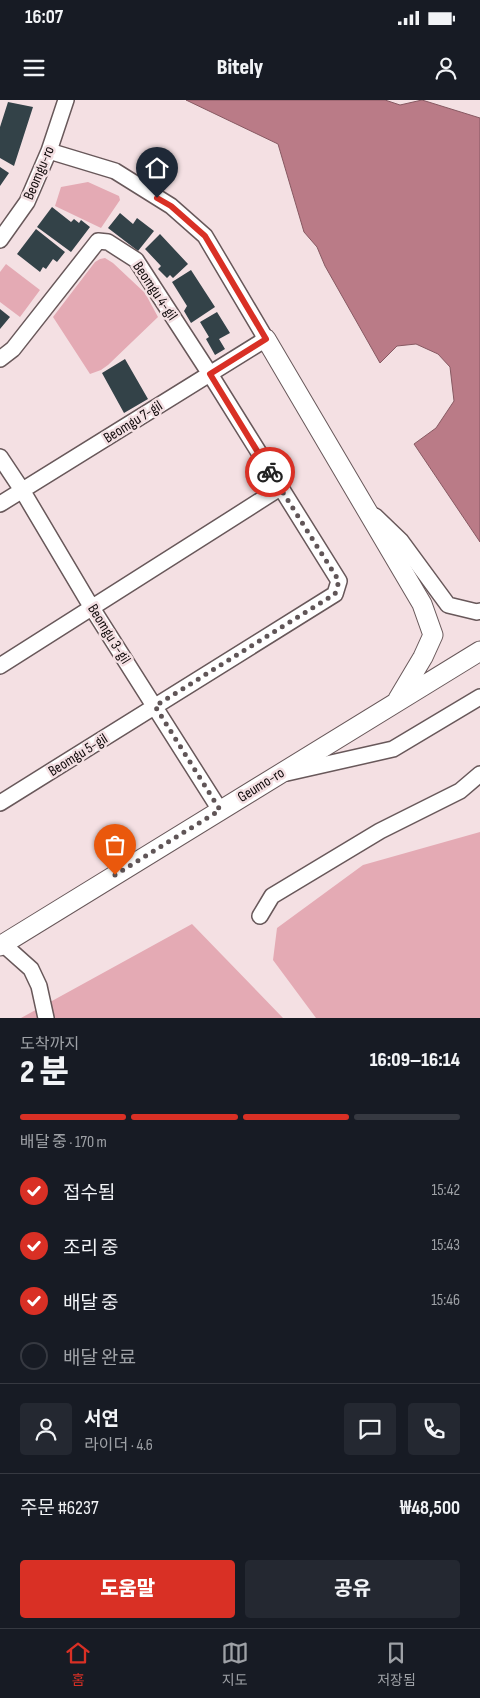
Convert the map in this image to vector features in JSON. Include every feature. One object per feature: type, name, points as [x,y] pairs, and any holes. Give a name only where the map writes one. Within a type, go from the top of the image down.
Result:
[{"type":"main road","points":[[266,339],[422,604],[433,635],[423,657],[396,702]]},
{"type":"main road","name":"Geumo-ro","points":[[2,945],[476,653]]},
{"type":"street","name":"Beomgu-ro","points":[[0,240],[27,202],[49,151],[66,100]]},
{"type":"street","points":[[49,151],[115,171],[171,206],[205,236],[266,339]]},
{"type":"street","name":"Beomgu 4-gil","points":[[0,359],[13,349],[98,241],[108,242],[136,260],[210,374],[339,581],[335,594],[155,706]]},
{"type":"street","name":"Beomgu 7-gil","points":[[0,504],[266,339]]},
{"type":"street","name":"Beomgu 3-gil","points":[[0,458],[22,490],[92,608],[220,810]]},
{"type":"street","points":[[0,666],[280,488]]},
{"type":"street","points":[[362,503],[401,541],[448,605],[480,611]]},
{"type":"street","points":[[276,776],[393,749],[480,697]]},
{"type":"street","name":"Beomgu 5-gil","points":[[0,803],[155,706]]},
{"type":"street","points":[[260,916],[272,896],[380,831],[460,791],[480,774]]},
{"type":"street","points":[[2,945],[31,969],[39,986],[46,1018]]},
{"type":"shaded area","points":[[186,100],[385,100],[400,105],[422,100],[480,118],[480,542],[414,444],[436,428],[454,401],[450,367],[438,354],[416,344],[397,346],[380,363],[325,266],[317,247],[304,232],[278,144]]},
{"type":"shaded area","points":[[88,182],[119,196],[120,200],[101,228],[55,206],[61,187]]},
{"type":"shaded area","points":[[105,258],[113,263],[145,293],[158,317],[108,365],[90,374],[53,317],[95,262]]},
{"type":"shaded area","points":[[6,264],[40,290],[20,317],[0,302],[0,272]]},
{"type":"shaded area","points":[[480,832],[480,1018],[316,1018],[273,960],[277,928],[363,865]]},
{"type":"shaded area","points":[[192,924],[283,1018],[21,1018]]},
{"type":"building","points":[[8,102],[33,107],[14,166],[0,158],[0,127]]},
{"type":"building","points":[[0,167],[9,173],[0,186]]},
{"type":"building","points":[[52,207],[71,222],[74,219],[79,223],[81,220],[90,227],[71,252],[37,227]]},
{"type":"building","points":[[120,213],[133,224],[137,218],[154,231],[138,251],[108,228]]},
{"type":"building","points":[[36,229],[65,252],[57,262],[53,259],[46,269],[43,267],[40,272],[17,254]]},
{"type":"building","points":[[160,234],[188,264],[173,278],[170,275],[167,278],[158,269],[161,266],[145,249]]},
{"type":"building","points":[[191,270],[215,307],[191,323],[184,311],[187,306],[172,282]]},
{"type":"building","points":[[0,309],[10,317],[0,329]]},
{"type":"building","points":[[217,312],[230,333],[219,339],[225,349],[215,355],[206,339],[209,337],[200,322]]},
{"type":"building","points":[[125,359],[148,399],[124,413],[102,373]]},
{"type":"way so far","points":[[115,875],[220,810],[155,706],[335,594],[339,581],[270,472]]},
{"type":"route","points":[[157,198],[171,206],[205,236],[266,339],[210,374],[270,472]]}]
